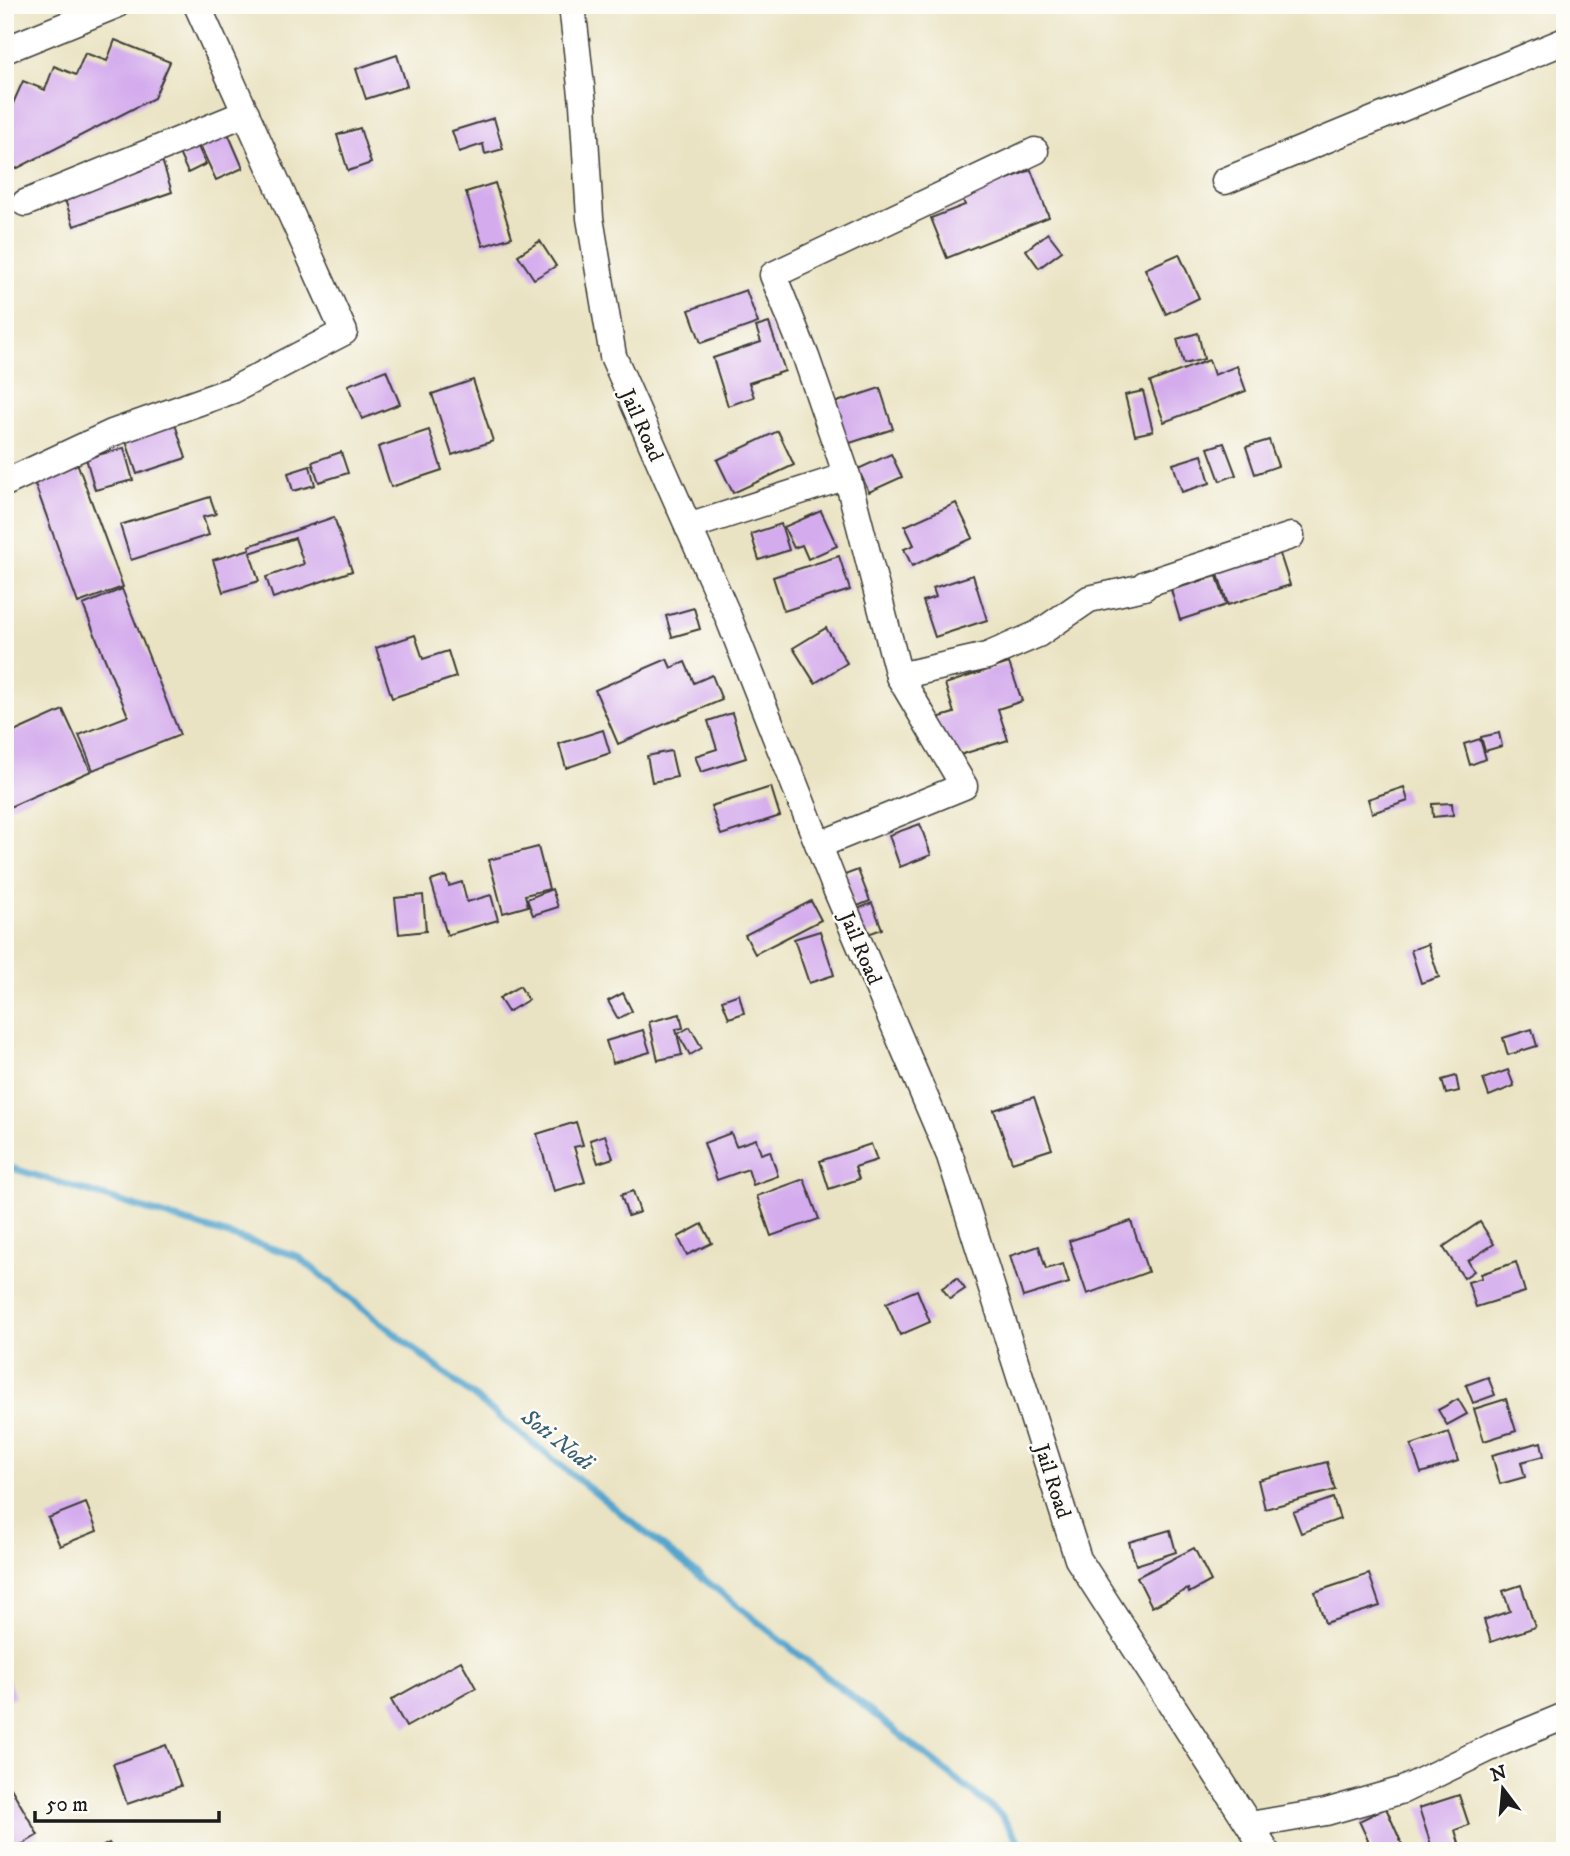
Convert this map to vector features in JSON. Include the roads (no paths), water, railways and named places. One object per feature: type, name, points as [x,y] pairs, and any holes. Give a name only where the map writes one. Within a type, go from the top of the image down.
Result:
[{"type":"street","points":[[5,50],[116,5]]},
{"type":"street","points":[[5,483],[112,433],[233,390],[344,332],[197,5]]},
{"type":"street","name":"Jail Road","points":[[572,5],[583,104],[590,218],[613,356],[727,614],[819,845],[950,1156],[1079,1559],[1266,1851]]},
{"type":"street","points":[[1225,181],[1565,41]]},
{"type":"street","points":[[25,203],[246,113]]},
{"type":"street","points":[[819,845],[964,786],[900,676],[847,476],[806,357],[773,275],[1035,150]]},
{"type":"street","points":[[688,527],[847,476]]},
{"type":"street","points":[[900,676],[987,656],[1038,634],[1089,599],[1144,587],[1145,584],[1214,560],[1291,537]]},
{"type":"street","points":[[1250,1825],[1326,1812],[1403,1790],[1502,1742],[1565,1716]]},
{"type":"waterway","name":"Soti Nodi","points":[[5,1166],[297,1256],[1001,1815],[1025,1851]]}]
